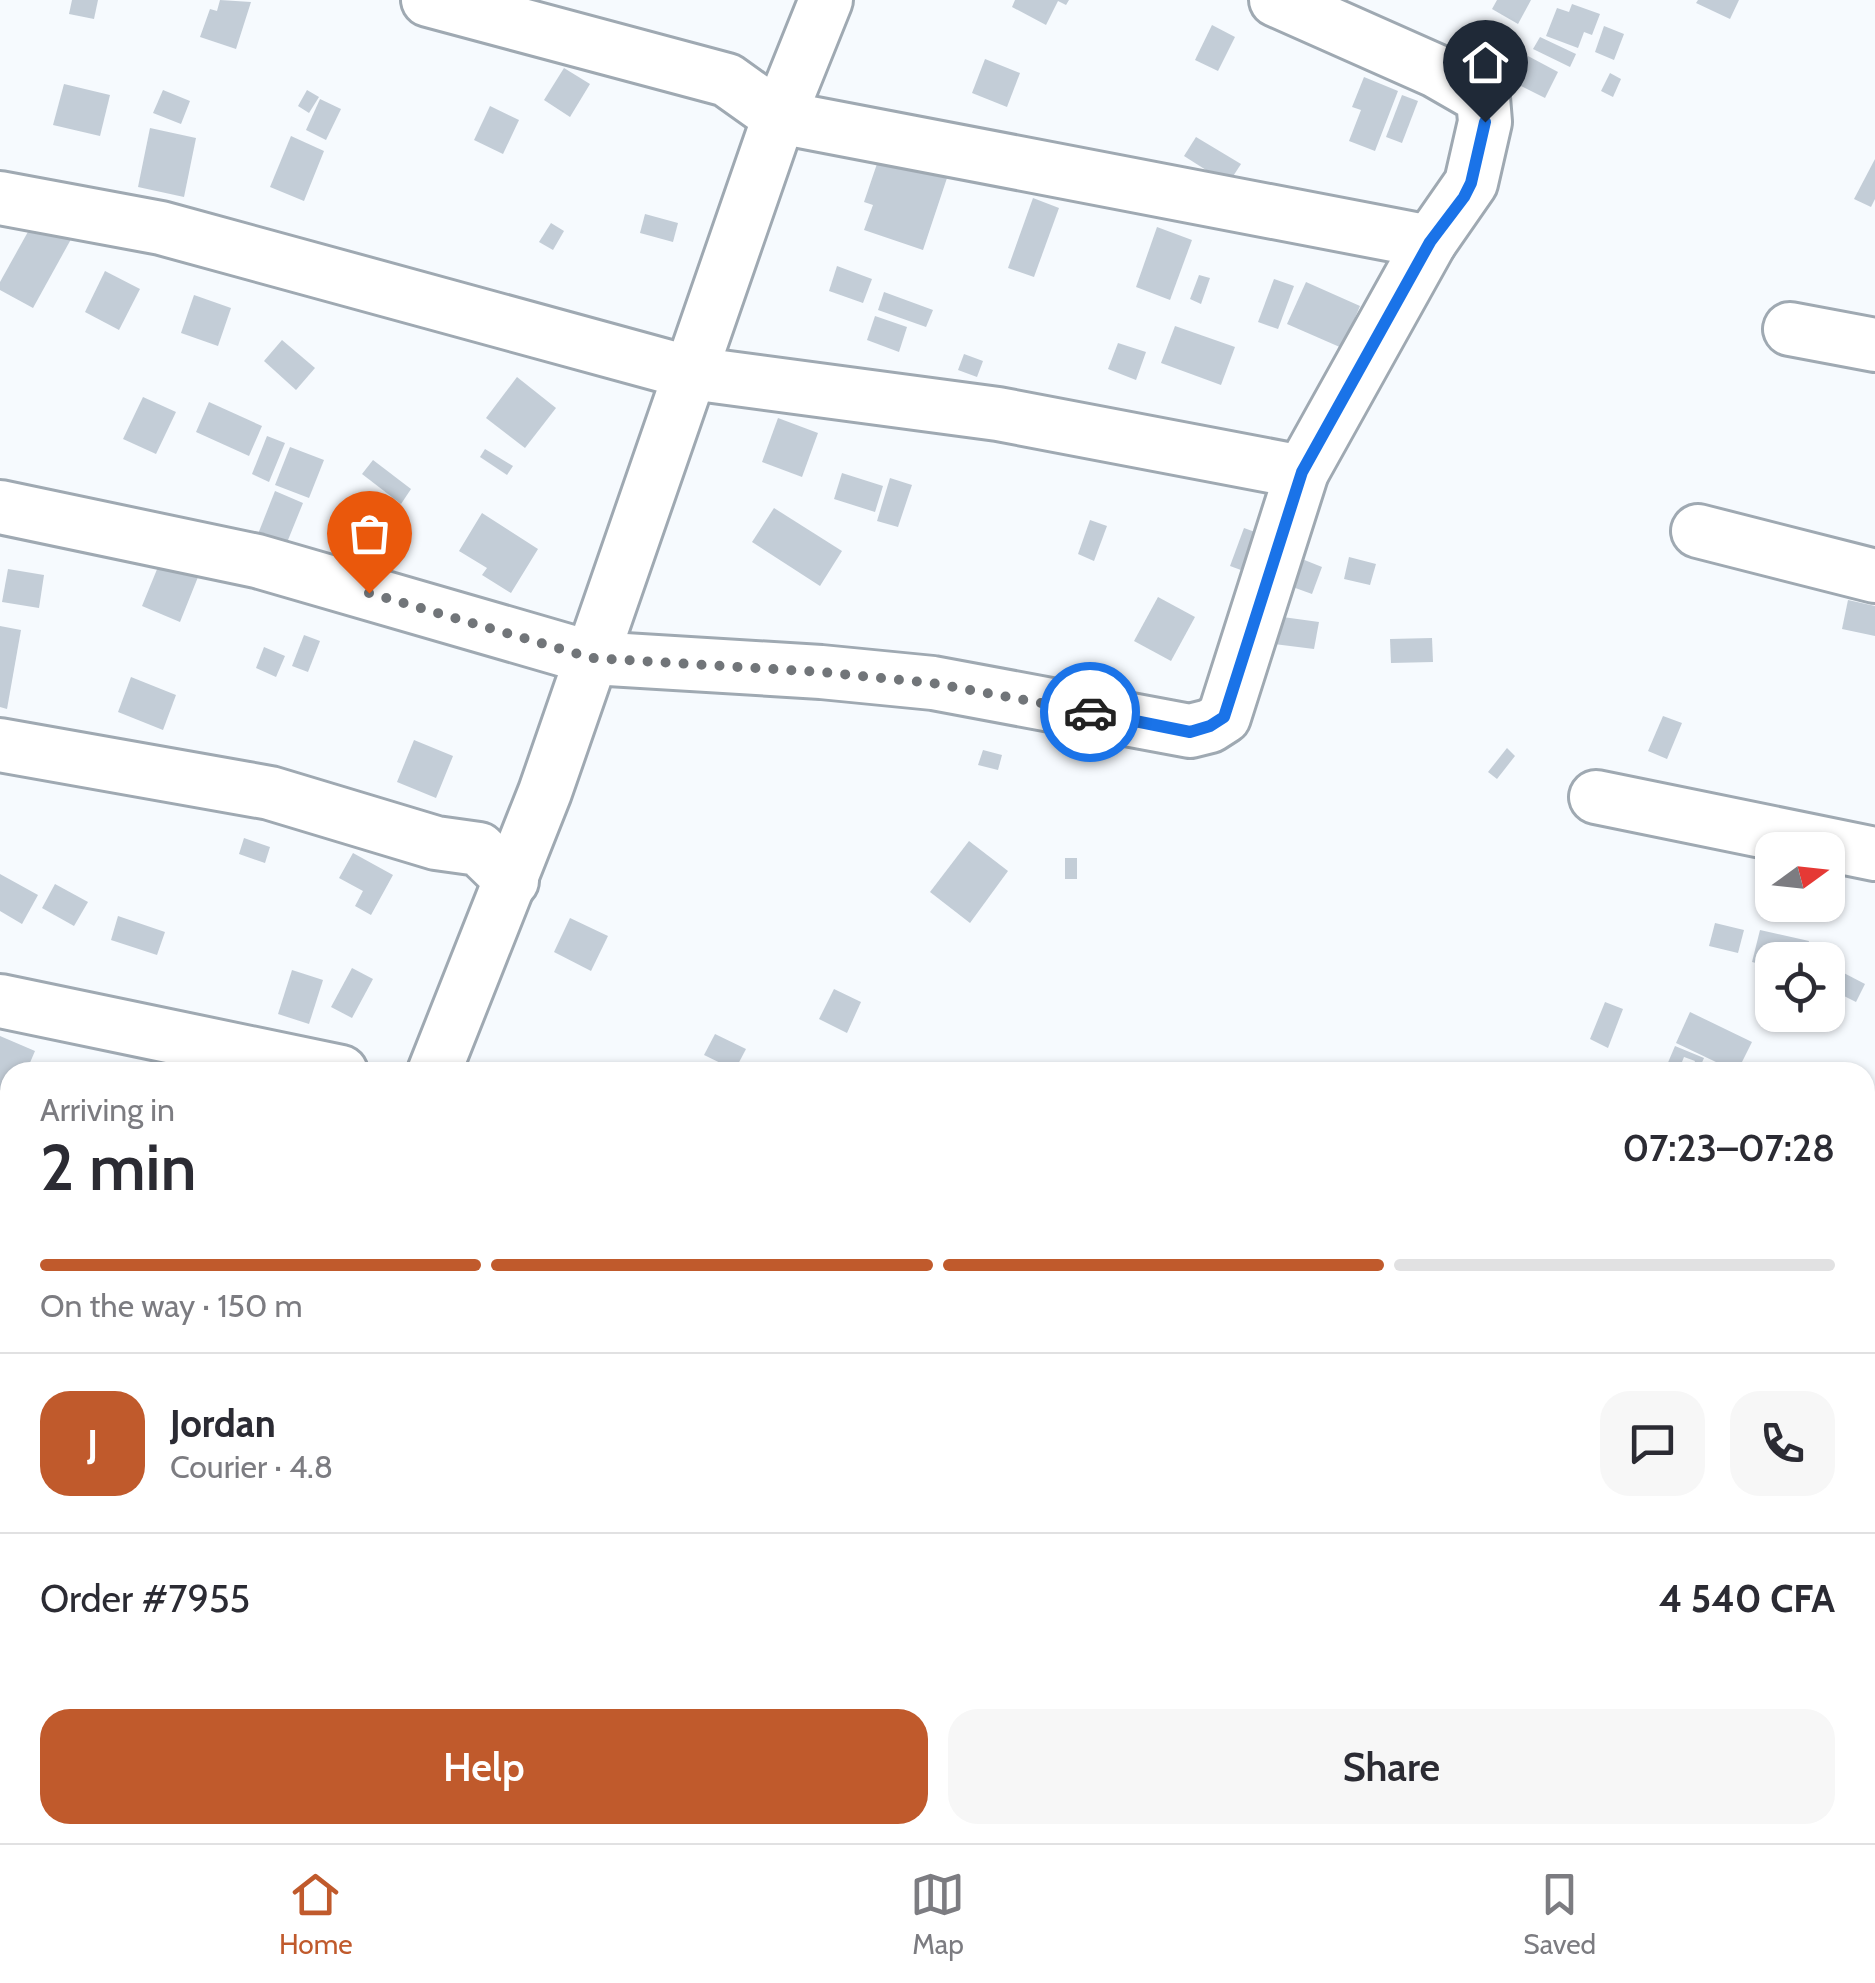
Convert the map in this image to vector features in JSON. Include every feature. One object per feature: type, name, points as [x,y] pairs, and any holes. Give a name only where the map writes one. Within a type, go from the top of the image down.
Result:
[{"type":"street","points":[[428,0],[727,80],[779,117],[1430,242]]},
{"type":"street","points":[[438,1062],[512,881],[779,117],[826,0]]},
{"type":"street","points":[[0,507],[257,561],[592,658],[932,683],[1190,732],[1200,729],[1224,717],[1302,472],[1430,242],[1471,183],[1485,122],[1483,98],[1436,71],[1276,0]]},
{"type":"street","points":[[0,198],[161,228],[690,373],[998,414],[1302,472]]},
{"type":"street","points":[[1790,329],[1875,345]]},
{"type":"street","points":[[1698,531],[1875,576]]},
{"type":"street","points":[[0,745],[270,793],[436,843],[479,849],[512,881]]},
{"type":"street","points":[[1596,797],[1875,854]]},
{"type":"street","points":[[0,1002],[293,1062]]},
{"type":"building","points":[[72,0],[98,0],[94,19],[69,14]]},
{"type":"building","points":[[220,0],[251,2],[236,49],[200,37],[210,9],[217,11]]},
{"type":"building","points":[[1015,0],[1069,0],[1066,5],[1058,1],[1046,25],[1012,7]]},
{"type":"building","points":[[1497,0],[1531,0],[1518,24],[1492,9]]},
{"type":"building","points":[[1739,0],[1730,19],[1696,3]]},
{"type":"building","points":[[1572,4],[1600,14],[1592,35],[1584,32],[1578,48],[1546,36],[1557,8],[1569,12]]},
{"type":"building","points":[[1212,25],[1235,37],[1218,71],[1195,60]]},
{"type":"building","points":[[1604,26],[1624,34],[1614,60],[1595,52]]},
{"type":"building","points":[[1540,37],[1576,54],[1570,67],[1533,49]]},
{"type":"building","points":[[1528,56],[1558,72],[1545,98],[1515,83]]},
{"type":"building","points":[[985,59],[1020,73],[1007,107],[972,93]]},
{"type":"building","points":[[564,68],[590,84],[570,117],[544,100]]},
{"type":"building","points":[[1610,73],[1621,79],[1613,97],[1601,91]]},
{"type":"building","points":[[1364,77],[1398,91],[1375,151],[1349,141],[1361,110],[1352,107]]},
{"type":"building","points":[[64,84],[110,95],[100,136],[53,125]]},
{"type":"building","points":[[163,90],[190,101],[181,124],[153,113]]},
{"type":"building","points":[[307,90],[319,97],[309,113],[298,106]]},
{"type":"building","points":[[1402,95],[1418,101],[1402,143],[1386,137]]},
{"type":"building","points":[[320,99],[341,109],[326,140],[306,130]]},
{"type":"building","points":[[490,106],[519,120],[503,154],[474,140]]},
{"type":"building","points":[[150,128],[196,138],[184,197],[138,187]]},
{"type":"building","points":[[291,136],[324,151],[304,201],[270,187]]},
{"type":"building","points":[[1196,137],[1241,164],[1228,184],[1184,156]]},
{"type":"building","points":[[880,155],[947,178],[923,250],[864,230],[873,205],[864,202]]},
{"type":"building","points":[[1875,159],[1875,199],[1871,207],[1854,199]]},
{"type":"building","points":[[1033,198],[1059,208],[1034,277],[1008,268]]},
{"type":"building","points":[[39,212],[75,232],[33,308],[0,290],[0,282]]},
{"type":"building","points":[[645,214],[678,223],[673,242],[640,233]]},
{"type":"building","points":[[551,223],[564,231],[553,250],[539,242]]},
{"type":"building","points":[[1157,227],[1192,240],[1170,300],[1136,287]]},
{"type":"building","points":[[837,266],[872,279],[863,303],[829,291]]},
{"type":"building","points":[[105,271],[140,289],[119,330],[85,312]]},
{"type":"building","points":[[1199,275],[1210,278],[1201,304],[1190,299]]},
{"type":"building","points":[[1274,279],[1294,286],[1278,329],[1258,322]]},
{"type":"building","points":[[1306,282],[1360,306],[1342,348],[1287,324]]},
{"type":"building","points":[[884,292],[933,310],[926,327],[878,310]]},
{"type":"building","points":[[194,295],[231,308],[218,346],[181,333]]},
{"type":"building","points":[[875,316],[907,327],[899,352],[867,340]]},
{"type":"building","points":[[1175,326],[1235,347],[1221,385],[1161,363]]},
{"type":"building","points":[[282,340],[315,368],[296,390],[264,361]]},
{"type":"building","points":[[1118,343],[1146,352],[1136,380],[1108,369]]},
{"type":"building","points":[[964,354],[983,361],[977,377],[958,370]]},
{"type":"building","points":[[517,377],[556,408],[525,448],[486,418]]},
{"type":"building","points":[[143,397],[176,412],[156,454],[123,439]]},
{"type":"building","points":[[209,402],[262,426],[249,456],[196,432]]},
{"type":"building","points":[[778,418],[818,433],[802,477],[762,462]]},
{"type":"building","points":[[267,436],[285,443],[269,482],[252,474]]},
{"type":"building","points":[[290,447],[324,460],[309,498],[275,485]]},
{"type":"building","points":[[485,449],[513,466],[507,475],[480,457]]},
{"type":"building","points":[[373,460],[411,489],[401,504],[362,474]]},
{"type":"building","points":[[842,473],[883,486],[875,512],[834,499]]},
{"type":"building","points":[[890,478],[912,485],[898,527],[877,521]]},
{"type":"building","points":[[275,491],[303,503],[286,545],[258,534]]},
{"type":"building","points":[[774,508],[842,551],[820,586],[752,542]]},
{"type":"building","points":[[482,513],[538,549],[511,593],[482,575],[487,568],[459,551]]},
{"type":"building","points":[[1090,520],[1107,526],[1094,561],[1078,554]]},
{"type":"building","points":[[1244,528],[1274,539],[1260,577],[1230,566]]},
{"type":"building","points":[[1297,557],[1322,567],[1312,594],[1287,585]]},
{"type":"building","points":[[1349,557],[1376,564],[1370,585],[1344,579]]},
{"type":"building","points":[[160,562],[198,577],[180,622],[142,606]]},
{"type":"building","points":[[8,569],[44,575],[39,608],[2,602]]},
{"type":"building","points":[[1158,597],[1195,617],[1171,661],[1134,641]]},
{"type":"building","points":[[1848,600],[1875,606],[1875,636],[1842,629]]},
{"type":"building","points":[[1269,615],[1319,622],[1314,649],[1266,643]]},
{"type":"building","points":[[0,626],[21,630],[7,709],[0,707]]},
{"type":"building","points":[[304,635],[320,641],[308,672],[292,666]]},
{"type":"building","points":[[1432,638],[1433,662],[1391,663],[1390,639]]},
{"type":"building","points":[[264,647],[285,656],[276,677],[256,668]]},
{"type":"building","points":[[131,677],[176,695],[163,730],[118,712]]},
{"type":"building","points":[[1663,716],[1682,723],[1667,759],[1648,751]]},
{"type":"building","points":[[414,740],[453,756],[436,798],[397,782]]},
{"type":"building","points":[[1507,748],[1515,756],[1497,779],[1488,772]]},
{"type":"building","points":[[983,750],[1002,755],[998,770],[978,765]]},
{"type":"building","points":[[244,838],[270,847],[265,863],[239,854]]},
{"type":"building","points":[[969,841],[1008,871],[970,923],[930,892]]},
{"type":"building","points":[[353,853],[393,875],[371,915],[355,906],[363,891],[339,878]]},
{"type":"building","points":[[1065,858],[1077,858],[1077,879],[1065,879]]},
{"type":"building","points":[[0,874],[38,895],[22,924],[0,911]]},
{"type":"building","points":[[55,884],[88,902],[74,926],[42,908]]},
{"type":"building","points":[[118,916],[165,932],[157,955],[111,940]]},
{"type":"building","points":[[570,918],[608,936],[591,971],[554,952]]},
{"type":"building","points":[[1715,923],[1744,930],[1738,953],[1709,946]]},
{"type":"building","points":[[1760,930],[1809,941],[1809,942],[1757,942]]},
{"type":"building","points":[[352,968],[373,979],[352,1018],[331,1007]]},
{"type":"building","points":[[292,970],[323,980],[309,1024],[278,1014]]},
{"type":"building","points":[[1845,974],[1865,984],[1856,1002],[1845,996]]},
{"type":"building","points":[[834,989],[861,1002],[847,1033],[819,1019]]},
{"type":"building","points":[[1605,1002],[1623,1009],[1608,1048],[1590,1039]]},
{"type":"building","points":[[1690,1012],[1752,1042],[1742,1062],[1716,1062],[1676,1043]]},
{"type":"building","points":[[715,1034],[746,1049],[739,1062],[718,1062],[704,1055]]},
{"type":"building","points":[[0,1036],[35,1051],[30,1062],[0,1062]]},
{"type":"building","points":[[1675,1046],[1704,1058],[1702,1062],[1684,1057],[1682,1062],[1668,1062]]},
{"type":"way so far","points":[[369,593],[592,658],[932,683],[1090,712]]},
{"type":"route","points":[[1090,712],[1190,732],[1224,717],[1302,472],[1430,242],[1464,197],[1485,122]]}]
